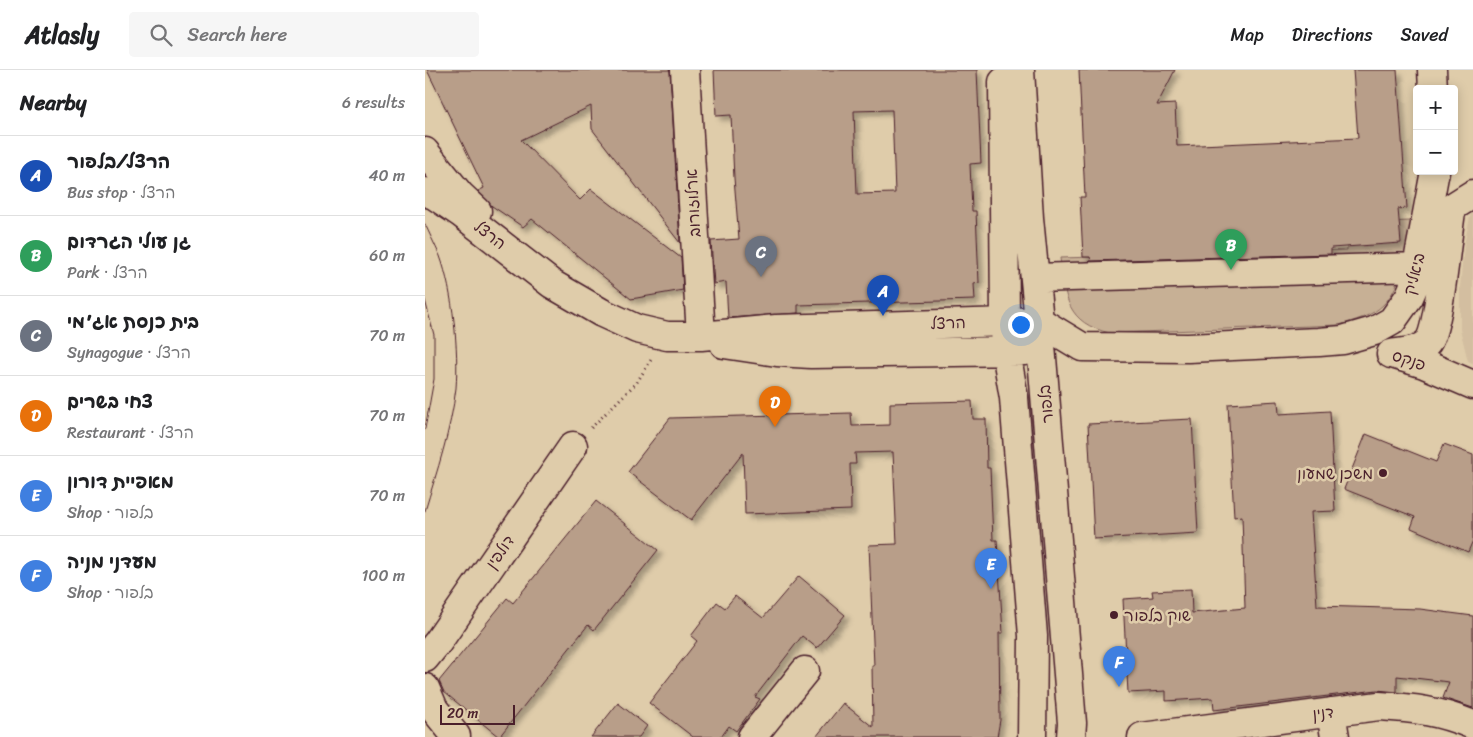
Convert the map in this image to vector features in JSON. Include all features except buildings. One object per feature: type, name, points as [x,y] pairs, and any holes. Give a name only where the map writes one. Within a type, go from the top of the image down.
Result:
[{"type":"street","name":"ארלוזורוב","points":[[685,70],[701,336]]},
{"type":"street","name":"בלפור","points":[[1003,70],[1006,351],[1014,398],[1033,636],[1032,737]]},
{"type":"street","name":"בלפור","points":[[1020,70],[1025,168],[1076,732]]},
{"type":"street","points":[[1432,70],[1433,85]]},
{"type":"street","name":"הרצל","points":[[425,152],[460,195],[551,284]]},
{"type":"street","name":"הרצל","points":[[425,172],[460,195]]},
{"type":"street","name":"ביאליק","points":[[1343,340],[1374,331],[1393,321],[1409,297],[1417,267],[1434,175]]},
{"type":"street","points":[[1438,175],[1448,187],[1458,192],[1473,193]]},
{"type":"street","name":"הרצל","points":[[425,192],[434,195],[462,214],[551,284],[637,329],[667,336],[701,336],[776,329],[1039,321],[1081,347],[1188,348],[1343,340]]},
{"type":"street","name":"ביאליק","points":[[1391,354],[1417,350],[1427,343],[1433,335],[1451,212],[1454,206],[1473,193]]},
{"type":"street","points":[[1035,278],[1417,267]]},
{"type":"street","name":"הרצל","points":[[701,336],[735,346],[777,352],[811,354],[1041,351],[1083,364],[1101,364],[1188,348]]},
{"type":"street","name":"פנקס","points":[[1343,340],[1423,364],[1473,385]]},
{"type":"street","points":[[953,352],[981,363],[994,374],[1014,398]]},
{"type":"street","name":"דולפין","points":[[428,654],[573,446]]},
{"type":"street","points":[[425,680],[428,654]]},
{"type":"street","points":[[752,737],[805,671]]},
{"type":"street","points":[[425,688],[434,709],[457,736]]},
{"type":"street","points":[[1033,695],[1041,727],[1041,737]]},
{"type":"street","name":"דנין","points":[[1141,737],[1333,725],[1379,706],[1416,708],[1454,717],[1473,725]]},
{"type":"street","points":[[425,715],[457,736]]},
{"type":"path","points":[[573,446],[637,382],[667,336]]},
{"type":"shaded area","points":[[1471,213],[1473,213],[1473,363],[1468,361],[1460,329],[1460,288],[1464,245]]},
{"type":"shaded area","points":[[1411,221],[1406,254],[1400,276],[1391,296],[1374,312],[1363,318],[1339,325],[1110,333],[1095,329],[1084,323],[1070,306],[1066,296],[1060,258],[1347,250],[1347,223]]},
{"type":"tram line","points":[[425,224],[445,270],[452,304],[457,356],[456,388],[451,419],[425,511]]},
{"type":"tram line","points":[[425,300],[434,335],[434,379],[425,429]]},
{"type":"place","name":"גן עולי הגרדום","points":[[1231,270]]},
{"type":"place","name":"בית כנסת אג'מי","points":[[761,277]]},
{"type":"place","name":"הרצל/בלפור","points":[[883,316]]},
{"type":"place","name":"צחי בשרים","points":[[775,427]]},
{"type":"place","name":"משכן שמעון","points":[[1383,473]]},
{"type":"place","name":"מאפיית דורון","points":[[991,589]]},
{"type":"place","name":"שוק בלפור","points":[[1114,615]]},
{"type":"place","name":"מעדני מניה","points":[[1119,687]]}]
